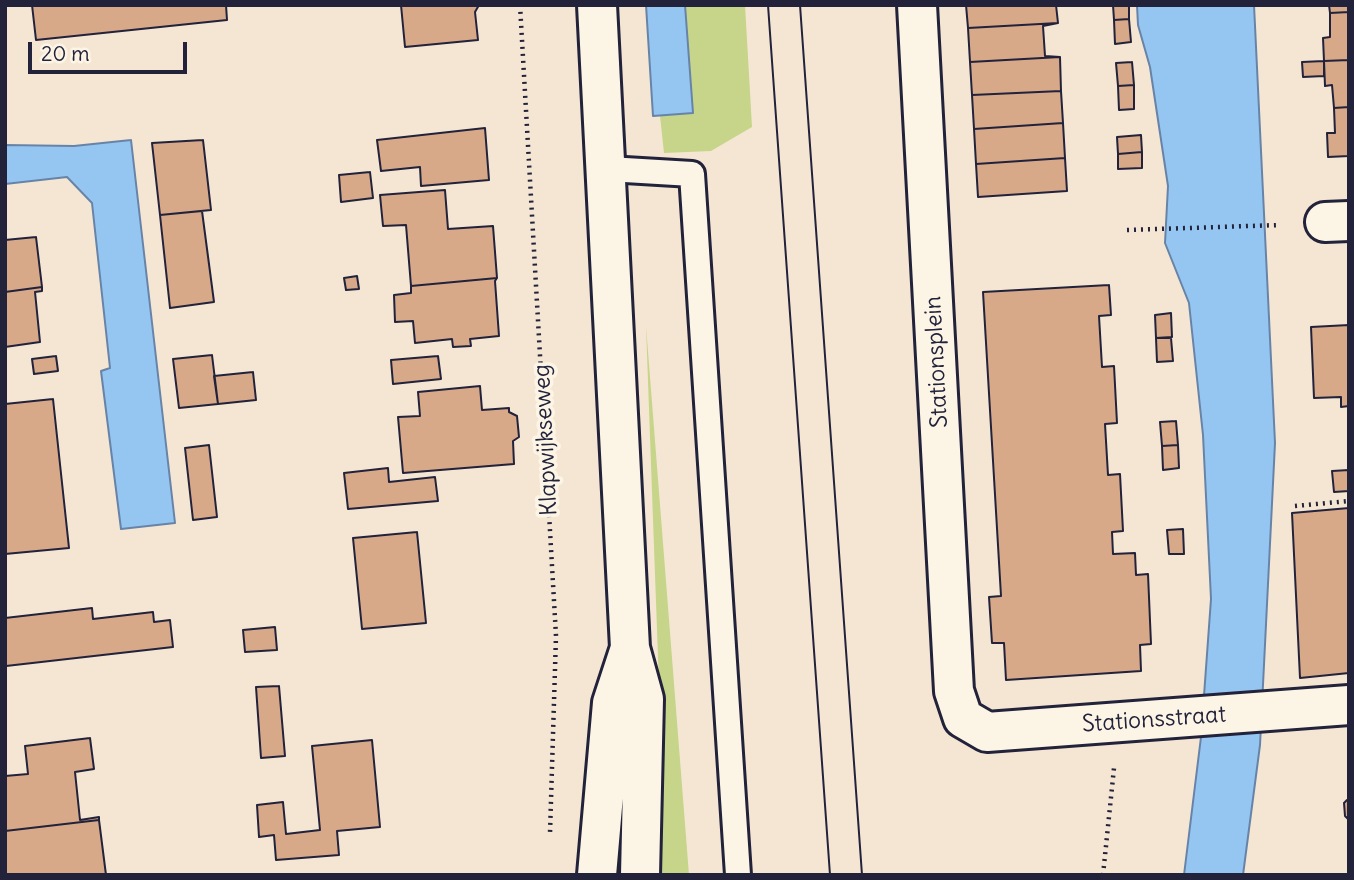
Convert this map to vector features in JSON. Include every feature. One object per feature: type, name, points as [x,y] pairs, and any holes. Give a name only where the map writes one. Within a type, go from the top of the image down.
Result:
[{"type":"main road","points":[[597,5],[608,169],[617,439],[630,648],[644,699],[640,875]]},
{"type":"main road","name":"Stationsplein","points":[[917,5],[954,691],[963,718]]},
{"type":"main road","points":[[597,875],[612,703],[630,648]]},
{"type":"main road","name":"Stationsstraat","points":[[963,718],[987,732],[1349,705]]},
{"type":"lane","points":[[608,169],[692,174],[738,875]]},
{"type":"path","name":"Klapwijkseweg","points":[[520,5],[556,636],[550,835]]},
{"type":"path","points":[[1127,230],[1278,225]]},
{"type":"path","points":[[1295,506],[1349,501]]},
{"type":"path","points":[[1103,875],[1121,722]]},
{"type":"green space","points":[[685,5],[745,5],[752,127],[711,151],[664,153],[660,116],[692,113]]},
{"type":"green space","points":[[646,326],[689,875],[658,875],[661,740]]},
{"type":"water","points":[[646,5],[685,5],[693,113],[653,116]]},
{"type":"water","points":[[1137,5],[1254,5],[1275,443],[1260,745],[1243,875],[1184,875],[1201,737],[1211,599],[1203,435],[1189,303],[1165,243],[1168,186],[1150,67],[1138,25]]},
{"type":"water","points":[[131,140],[175,523],[121,529],[101,371],[110,368],[92,203],[67,177],[5,184],[5,145],[74,146]]},
{"type":"building","points":[[32,5],[226,5],[227,20],[36,40]]},
{"type":"building","points":[[401,5],[479,5],[475,12],[478,40],[405,47]]},
{"type":"building","points":[[966,5],[1056,5],[1058,23],[968,28]]},
{"type":"building","points":[[1113,5],[1129,5],[1129,19],[1114,20]]},
{"type":"building","points":[[1329,5],[1349,5],[1349,12],[1330,13]]},
{"type":"building","points":[[1349,12],[1349,60],[1324,61],[1323,38],[1330,37],[1330,13]]},
{"type":"building","points":[[1129,19],[1131,42],[1115,44],[1114,20]]},
{"type":"building","points":[[1058,23],[1043,26],[1045,56],[1060,57],[970,62],[968,28]]},
{"type":"building","points":[[1060,57],[1061,91],[972,95],[970,62]]},
{"type":"building","points":[[1349,60],[1349,107],[1334,108],[1332,85],[1325,86],[1324,61]]},
{"type":"building","points":[[1324,61],[1324,76],[1303,77],[1302,62]]},
{"type":"building","points":[[1132,62],[1134,85],[1118,86],[1116,63]]},
{"type":"building","points":[[1134,85],[1134,109],[1119,110],[1118,86]]},
{"type":"building","points":[[1061,91],[1063,123],[974,129],[972,95]]},
{"type":"building","points":[[1349,107],[1349,156],[1328,157],[1327,133],[1335,133],[1334,108]]},
{"type":"building","points":[[1063,123],[1065,158],[976,164],[974,129]]},
{"type":"building","points":[[485,128],[489,180],[421,186],[420,167],[381,171],[377,140]]},
{"type":"building","points":[[1141,135],[1142,152],[1118,154],[1117,137]]},
{"type":"building","points":[[203,140],[211,210],[160,215],[152,143]]},
{"type":"building","points":[[1142,152],[1142,168],[1118,169],[1118,154]]},
{"type":"building","points":[[1065,158],[1067,191],[978,197],[976,164]]},
{"type":"building","points":[[370,172],[373,198],[341,202],[339,175]]},
{"type":"building","points":[[445,190],[448,229],[493,226],[497,278],[411,286],[406,225],[383,226],[380,195]]},
{"type":"building","points":[[202,211],[214,302],[170,308],[160,215]]},
{"type":"building","points":[[36,237],[42,287],[5,292],[5,240]]},
{"type":"building","points":[[357,276],[359,289],[346,290],[344,278]]},
{"type":"building","points":[[497,278],[495,281],[499,336],[470,339],[471,346],[453,347],[452,339],[415,343],[413,321],[395,322],[394,295],[411,293],[411,286]]},
{"type":"building","points":[[1109,285],[1111,315],[1099,316],[1102,367],[1114,366],[1117,423],[1105,424],[1108,475],[1120,474],[1123,531],[1112,532],[1113,554],[1135,553],[1136,575],[1148,574],[1151,644],[1140,645],[1141,671],[1006,680],[1004,643],[992,643],[989,597],[1001,596],[983,292]]},
{"type":"building","points":[[42,287],[42,291],[35,292],[40,342],[5,347],[5,292]]},
{"type":"building","points":[[1171,313],[1172,337],[1156,338],[1155,315]]},
{"type":"building","points":[[1349,325],[1349,406],[1341,407],[1341,397],[1314,398],[1311,327]]},
{"type":"building","points":[[1156,338],[1171,338],[1173,361],[1157,362]]},
{"type":"building","points":[[212,355],[218,404],[179,408],[173,359]]},
{"type":"building","points":[[56,356],[58,371],[34,374],[32,359]]},
{"type":"building","points":[[438,356],[441,379],[393,384],[391,360]]},
{"type":"building","points":[[253,372],[256,400],[218,404],[214,376]]},
{"type":"building","points":[[480,386],[482,410],[509,408],[509,412],[517,416],[519,437],[513,441],[514,464],[403,473],[398,417],[420,416],[418,392]]},
{"type":"building","points":[[53,399],[69,548],[5,554],[5,404]]},
{"type":"building","points":[[1176,421],[1178,445],[1162,446],[1160,422]]},
{"type":"building","points":[[209,445],[217,517],[193,520],[185,448]]},
{"type":"building","points":[[1178,445],[1179,468],[1163,470],[1162,446]]},
{"type":"building","points":[[388,468],[389,482],[435,477],[438,501],[348,509],[344,473]]},
{"type":"building","points":[[1349,470],[1349,491],[1334,492],[1332,471]]},
{"type":"building","points":[[1349,508],[1349,673],[1300,678],[1292,513]]},
{"type":"building","points":[[1183,529],[1184,554],[1169,554],[1167,530]]},
{"type":"building","points":[[417,532],[426,623],[362,629],[353,538]]},
{"type":"building","points":[[92,608],[93,619],[153,612],[154,622],[170,620],[173,647],[6,666],[5,618]]},
{"type":"building","points":[[275,627],[277,650],[245,652],[243,630]]},
{"type":"building","points":[[279,686],[285,756],[261,758],[256,687]]},
{"type":"building","points":[[90,738],[94,769],[75,772],[80,820],[99,817],[99,820],[5,831],[5,776],[28,774],[25,746]]},
{"type":"building","points":[[372,740],[380,827],[337,831],[339,855],[276,860],[274,835],[259,837],[257,805],[283,802],[286,834],[320,830],[312,746]]},
{"type":"building","points":[[1347,800],[1349,820],[1345,816],[1344,803]]},
{"type":"building","points":[[99,820],[106,875],[5,875],[5,831]]},
{"type":"tram line","points":[[768,5],[830,875]]},
{"type":"tram line","points":[[800,5],[862,875]]}]
